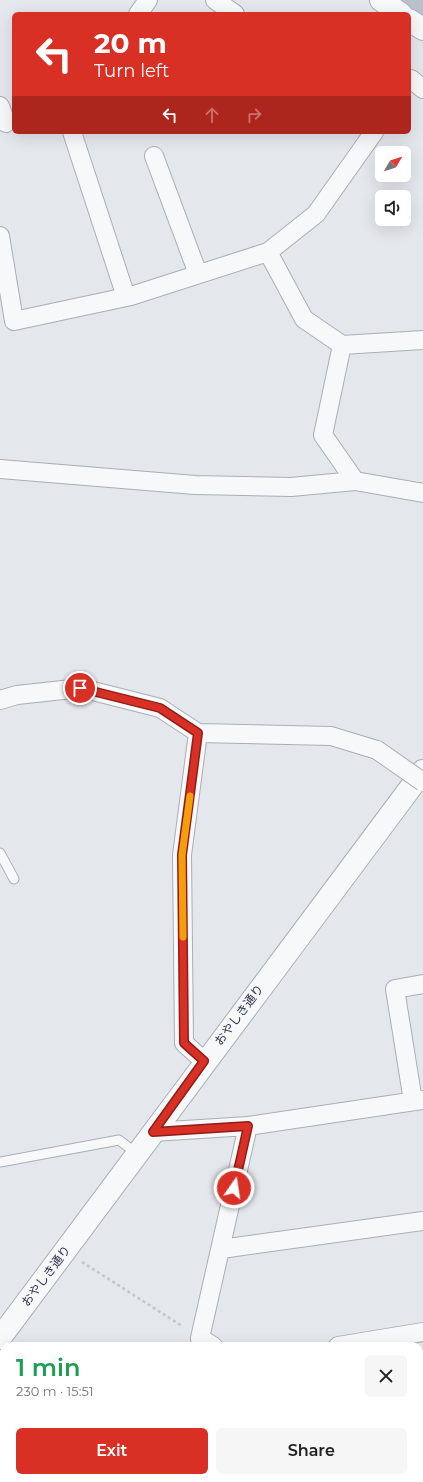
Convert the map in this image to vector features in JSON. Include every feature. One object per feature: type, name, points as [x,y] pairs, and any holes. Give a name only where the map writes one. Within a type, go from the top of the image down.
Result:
[{"type":"street","points":[[139,12],[148,0]]},
{"type":"street","points":[[215,0],[232,12]]},
{"type":"street","points":[[381,0],[398,12]]},
{"type":"street","points":[[411,21],[423,30]]},
{"type":"street","points":[[411,79],[423,88]]},
{"type":"street","points":[[0,106],[7,123]]},
{"type":"street","points":[[73,134],[126,297]]},
{"type":"street","points":[[0,236],[3,272],[14,321],[126,297],[268,252],[316,214],[373,134]]},
{"type":"street","points":[[154,156],[198,274]]},
{"type":"street","points":[[268,252],[304,319],[342,345],[423,340]]},
{"type":"street","points":[[342,345],[324,435],[355,481]]},
{"type":"street","points":[[0,469],[195,485],[291,487],[355,481],[423,493]]},
{"type":"street","points":[[0,700],[16,695],[80,688],[160,708],[198,733],[331,736],[377,750],[423,782]]},
{"type":"street","points":[[198,733],[182,855],[184,1043],[204,1061]]},
{"type":"street","name":"おやしき通り","points":[[0,1338],[137,1154],[204,1061],[423,771]]},
{"type":"street","points":[[153,1132],[248,1126],[418,1100],[395,989],[423,984]]},
{"type":"street","points":[[206,1342],[221,1249],[248,1126]]},
{"type":"street","points":[[221,1249],[423,1221]]},
{"type":"street","points":[[362,1342],[423,1332]]},
{"type":"lane","points":[[0,853],[14,880]]},
{"type":"lane","points":[[0,1162],[119,1140],[137,1154]]},
{"type":"path","points":[[65,1251],[206,1342]]},
{"type":"building","points":[[397,0],[423,0],[423,18],[416,13]]},
{"type":"slow traffic","points":[[183,937],[182,855],[190,796]]},
{"type":"route","points":[[80,688],[160,708],[198,733],[182,855],[184,1043],[204,1061],[153,1132],[248,1126],[234,1188]]}]
